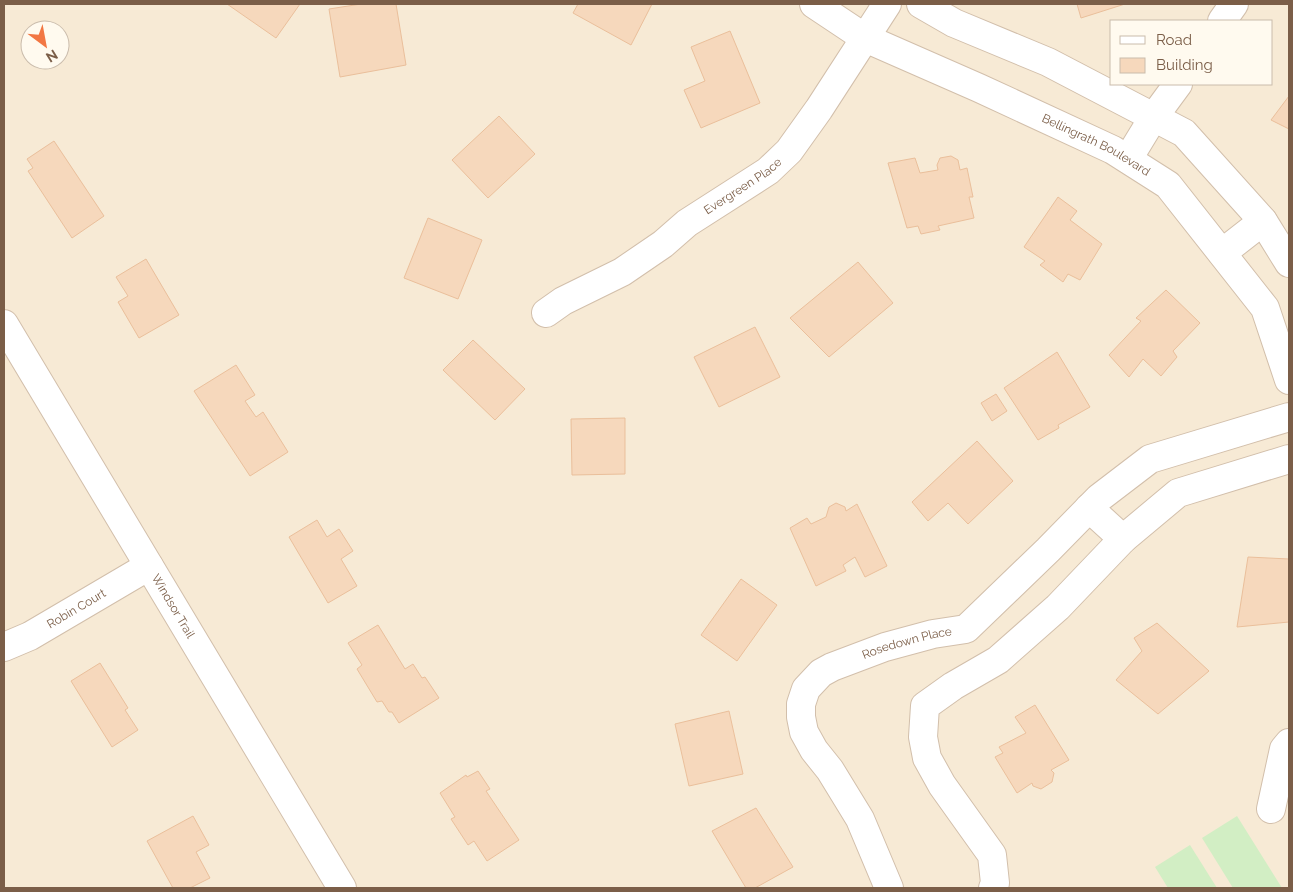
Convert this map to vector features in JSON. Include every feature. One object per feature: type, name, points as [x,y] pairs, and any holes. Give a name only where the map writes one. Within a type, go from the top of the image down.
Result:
[{"type":"street","name":"Bellingrath Boulevard","points":[[814,4],[865,38],[1104,145],[1168,185],[1265,308],[1289,380]]},
{"type":"street","name":"Evergreen Place","points":[[546,313],[563,302],[622,272],[663,244],[687,222],[768,171],[789,151],[819,109],[886,4]]},
{"type":"street","points":[[921,4],[954,23],[1048,62],[1184,133],[1262,221],[1289,263]]},
{"type":"street","points":[[1223,20],[1234,4]]},
{"type":"street","points":[[1128,159],[1153,118],[1177,85]]},
{"type":"street","points":[[1222,253],[1262,221]]},
{"type":"street","name":"Windsor Trail","points":[[4,324],[342,888]]},
{"type":"street","name":"Rosedown Place","points":[[889,888],[860,818],[804,732],[801,704],[806,689],[821,674],[832,667],[885,647],[933,634],[966,629],[1099,498],[1150,459],[1289,417]]},
{"type":"street","points":[[993,888],[995,883],[992,855],[942,785],[927,758],[923,737],[925,706],[953,686],[998,660],[1058,608],[1123,539],[1178,494],[1289,459]]},
{"type":"street","points":[[1089,508],[1123,539]]},
{"type":"street","name":"Robin Court","points":[[4,648],[30,636],[149,566]]},
{"type":"street","points":[[1271,809],[1284,749],[1289,743]]},
{"type":"shaded area","points":[[4,4],[1289,4],[1289,888],[4,888]]},
{"type":"green space","points":[[1237,816],[1282,888],[1233,888],[1202,838]]},
{"type":"green space","points":[[1190,845],[1217,888],[1168,888],[1155,867]]},
{"type":"building","points":[[227,4],[300,4],[276,38]]},
{"type":"building","points":[[361,4],[396,4],[406,65],[340,77],[329,9]]},
{"type":"building","points":[[578,4],[652,4],[631,45],[573,13]]},
{"type":"building","points":[[1077,4],[1125,4],[1081,18]]},
{"type":"building","points":[[730,31],[760,103],[701,128],[684,90],[705,81],[691,47]]},
{"type":"building","points":[[1289,96],[1289,129],[1271,120]]},
{"type":"building","points":[[499,116],[535,154],[488,198],[452,160]]},
{"type":"building","points":[[54,141],[104,216],[72,238],[28,171],[33,168],[27,159]]},
{"type":"building","points":[[951,156],[958,160],[960,170],[967,168],[973,197],[969,197],[974,218],[938,226],[940,230],[921,234],[918,226],[907,228],[888,163],[915,158],[920,173],[938,170],[937,165],[940,158]]},
{"type":"building","points":[[1058,197],[1077,211],[1070,220],[1102,244],[1080,280],[1068,274],[1063,282],[1040,265],[1045,261],[1024,247]]},
{"type":"building","points":[[428,218],[482,240],[458,299],[404,278]]},
{"type":"building","points":[[146,259],[179,315],[139,338],[118,302],[128,296],[116,277]]},
{"type":"building","points":[[858,262],[893,303],[829,357],[790,318]]},
{"type":"building","points":[[1166,290],[1200,323],[1173,351],[1177,357],[1161,376],[1143,359],[1129,377],[1109,355],[1141,321],[1136,318]]},
{"type":"building","points":[[755,327],[780,377],[719,407],[694,357]]},
{"type":"building","points":[[473,340],[525,389],[495,420],[443,370]]},
{"type":"building","points":[[1057,352],[1090,407],[1058,425],[1059,428],[1038,440],[1004,388]]},
{"type":"building","points":[[236,365],[255,395],[245,401],[256,417],[263,412],[288,452],[250,476],[194,391]]},
{"type":"building","points":[[996,394],[1007,411],[992,421],[981,403]]},
{"type":"building","points":[[625,418],[625,474],[572,475],[571,419]]},
{"type":"building","points":[[977,441],[1013,481],[968,524],[948,503],[928,521],[912,502]]},
{"type":"building","points":[[836,503],[845,507],[846,511],[857,504],[887,566],[865,577],[855,557],[843,565],[846,571],[816,586],[790,528],[807,518],[811,524],[826,517],[829,507]]},
{"type":"building","points":[[317,520],[327,537],[339,529],[353,551],[341,559],[357,586],[328,603],[289,537]]},
{"type":"building","points":[[1248,557],[1289,559],[1289,622],[1237,627]]},
{"type":"building","points":[[741,579],[777,605],[737,661],[701,635]]},
{"type":"building","points":[[1157,623],[1209,671],[1158,714],[1116,680],[1142,651],[1134,638]]},
{"type":"building","points":[[378,625],[405,669],[413,664],[422,678],[425,677],[439,698],[399,723],[382,701],[377,702],[357,669],[362,665],[348,643]]},
{"type":"building","points":[[100,663],[128,708],[125,710],[138,730],[112,747],[71,681]]},
{"type":"building","points":[[1035,705],[1069,760],[1051,770],[1054,773],[1052,782],[1041,789],[1033,786],[1032,783],[1017,793],[995,757],[1003,753],[999,747],[1026,733],[1015,717]]},
{"type":"building","points":[[729,711],[743,774],[689,786],[675,724]]},
{"type":"building","points":[[478,771],[490,789],[486,791],[519,840],[487,861],[474,841],[468,845],[451,819],[455,817],[440,793],[466,775],[467,777]]},
{"type":"building","points":[[756,808],[793,867],[755,888],[746,888],[712,831]]},
{"type":"building","points":[[193,816],[209,845],[196,852],[210,878],[190,888],[173,888],[147,841]]}]
